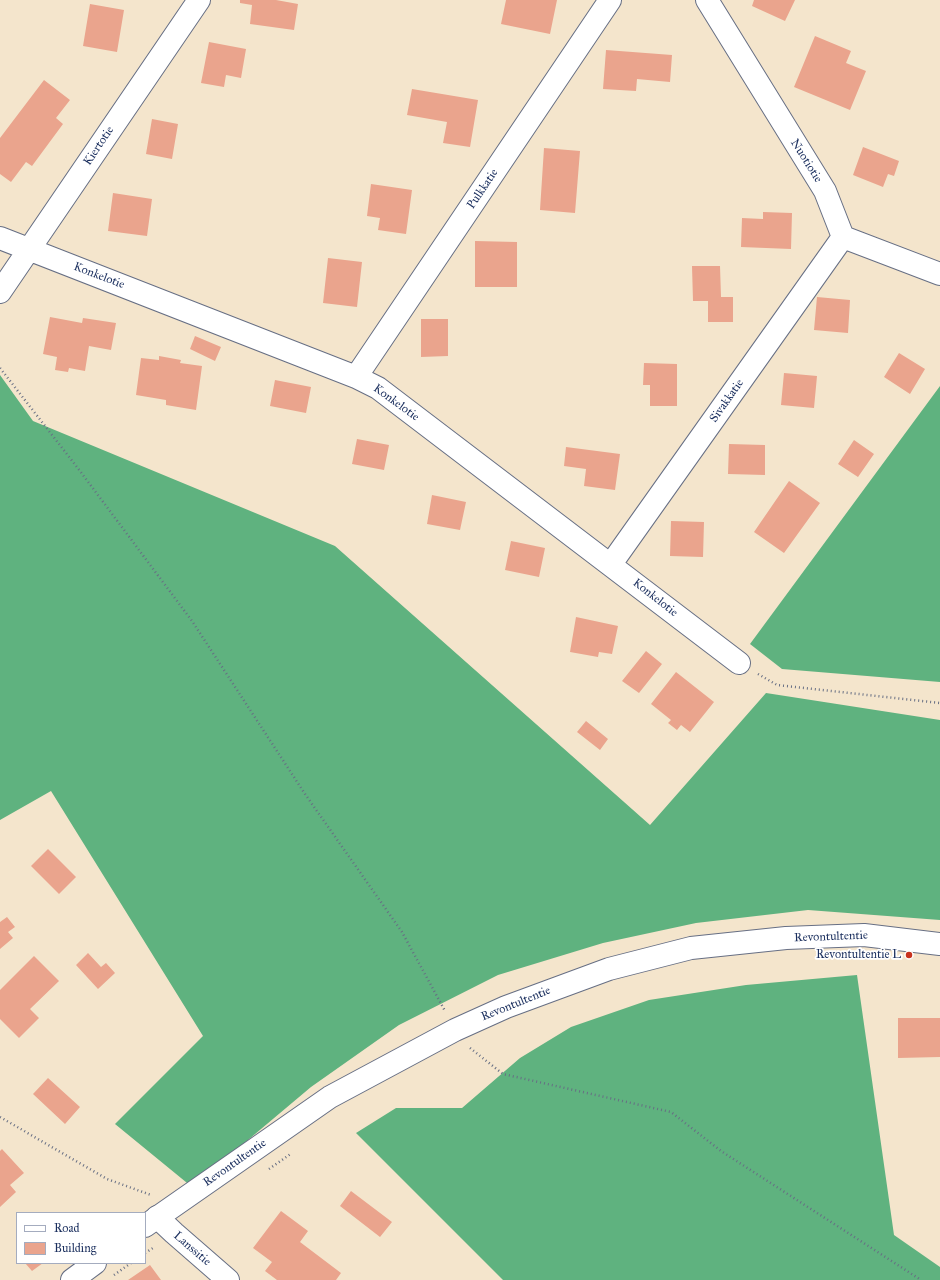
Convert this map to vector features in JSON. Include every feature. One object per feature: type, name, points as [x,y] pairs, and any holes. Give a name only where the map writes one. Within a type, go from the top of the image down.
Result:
[{"type":"street","name":"Kiertotie","points":[[0,292],[198,0]]},
{"type":"street","name":"Pulkkatie","points":[[356,377],[610,0]]},
{"type":"street","name":"Nuotiotie","points":[[707,0],[825,192],[843,237]]},
{"type":"street","points":[[843,237],[940,274]]},
{"type":"street","name":"Sivakkatie","points":[[611,564],[843,237]]},
{"type":"street","name":"Konkelotie","points":[[0,238],[356,377],[378,388],[739,663]]},
{"type":"street","name":"Revontultentie","points":[[151,1222],[330,1097],[455,1030],[506,1007],[609,969],[690,948],[786,938],[864,935],[940,944]]},
{"type":"street","name":"Lanssitie","points":[[151,1222],[174,1234],[228,1280]]},
{"type":"street","points":[[72,1280],[95,1264]]},
{"type":"path","points":[[0,368],[80,471],[192,621],[305,794],[402,932],[455,1030]]},
{"type":"path","points":[[739,663],[777,685],[940,703]]},
{"type":"path","points":[[473,1043],[466,1046],[503,1074],[671,1112],[721,1151],[921,1280]]},
{"type":"path","points":[[0,1117],[107,1179],[177,1204]]},
{"type":"path","points":[[266,1171],[297,1149]]},
{"type":"path","points":[[146,1253],[174,1234]]},
{"type":"path","points":[[113,1276],[130,1264]]},
{"type":"green space","points":[[0,375],[33,421],[335,546],[650,825],[766,693],[940,720],[940,920],[808,910],[696,923],[603,943],[498,975],[399,1025],[311,1087],[192,1187],[115,1124],[203,1036],[51,791],[0,820]]},
{"type":"green space","points":[[940,386],[940,682],[782,669],[750,644]]},
{"type":"green space","points":[[857,975],[894,1235],[940,1267],[940,1280],[503,1280],[356,1133],[396,1108],[462,1108],[520,1058],[571,1027],[649,1000],[746,985]]},
{"type":"building","points":[[240,0],[276,0],[298,4],[294,30],[250,24],[252,5],[240,3]]},
{"type":"building","points":[[506,0],[557,0],[550,34],[501,24]]},
{"type":"building","points":[[754,0],[795,0],[785,21],[752,6]]},
{"type":"building","points":[[90,4],[124,10],[117,52],[83,46]]},
{"type":"building","points":[[815,36],[851,51],[846,63],[866,71],[850,110],[794,87]]},
{"type":"building","points":[[209,42],[246,49],[241,78],[226,75],[224,87],[201,83]]},
{"type":"building","points":[[606,50],[672,55],[670,82],[637,79],[636,91],[603,89]]},
{"type":"building","points":[[44,80],[70,100],[56,118],[63,124],[32,166],[26,162],[11,182],[0,174],[0,138]]},
{"type":"building","points":[[412,89],[478,100],[470,147],[443,143],[447,122],[407,115]]},
{"type":"building","points":[[152,119],[178,124],[172,159],[146,154]]},
{"type":"building","points":[[863,147],[899,161],[894,176],[888,174],[883,187],[853,175]]},
{"type":"building","points":[[544,148],[580,151],[575,213],[540,210]]},
{"type":"building","points":[[371,184],[412,190],[406,234],[378,230],[380,218],[367,216]]},
{"type":"building","points":[[113,193],[152,199],[147,236],[108,231]]},
{"type":"building","points":[[763,212],[792,213],[791,249],[741,247],[742,218],[763,219]]},
{"type":"building","points":[[475,241],[517,242],[517,287],[475,287]]},
{"type":"building","points":[[328,258],[362,262],[357,307],[323,303]]},
{"type":"building","points":[[692,266],[720,266],[721,297],[733,297],[733,322],[708,322],[708,301],[693,301]]},
{"type":"building","points":[[817,297],[850,300],[848,333],[814,330]]},
{"type":"building","points":[[50,317],[82,323],[83,318],[116,323],[111,350],[89,346],[85,371],[69,368],[68,372],[55,370],[57,357],[43,354]]},
{"type":"building","points":[[421,319],[448,319],[448,356],[421,357]]},
{"type":"building","points":[[195,336],[221,347],[215,361],[190,349]]},
{"type":"building","points":[[899,353],[925,369],[910,394],[884,377]]},
{"type":"building","points":[[159,356],[181,360],[180,363],[202,366],[196,410],[166,405],[166,400],[136,395],[141,358],[159,360]]},
{"type":"building","points":[[644,363],[677,364],[677,406],[650,406],[650,385],[643,385]]},
{"type":"building","points":[[784,373],[817,376],[814,408],[781,405]]},
{"type":"building","points":[[275,380],[311,387],[306,413],[270,406]]},
{"type":"building","points":[[357,439],[389,445],[384,470],[352,464]]},
{"type":"building","points":[[854,440],[874,454],[858,477],[838,464]]},
{"type":"building","points":[[729,444],[765,445],[765,475],[728,474]]},
{"type":"building","points":[[566,447],[620,454],[615,490],[584,486],[586,469],[564,466]]},
{"type":"building","points":[[789,481],[820,503],[784,553],[754,532]]},
{"type":"building","points":[[432,495],[466,502],[460,530],[427,524]]},
{"type":"building","points":[[671,521],[704,522],[703,557],[670,556]]},
{"type":"building","points":[[511,541],[545,548],[539,577],[505,570]]},
{"type":"building","points":[[576,617],[618,626],[612,654],[599,652],[598,657],[570,652]]},
{"type":"building","points":[[646,651],[662,664],[639,693],[622,681]]},
{"type":"building","points":[[676,672],[714,702],[690,732],[681,725],[677,730],[668,723],[671,720],[651,704]]},
{"type":"building","points":[[586,721],[608,739],[600,750],[577,732]]},
{"type":"building","points":[[48,849],[76,877],[59,894],[31,866]]},
{"type":"building","points":[[7,917],[15,927],[8,932],[13,938],[0,949],[0,922]]},
{"type":"building","points":[[88,953],[101,967],[106,963],[115,973],[98,989],[76,965]]},
{"type":"building","points":[[34,956],[59,981],[30,1009],[39,1018],[19,1038],[0,1019],[0,990]]},
{"type":"building","points":[[898,1018],[940,1018],[940,1057],[898,1058]]},
{"type":"building","points":[[48,1078],[80,1107],[65,1124],[33,1094]]},
{"type":"building","points":[[2,1149],[24,1173],[10,1185],[16,1192],[0,1207],[0,1151]]},
{"type":"building","points":[[351,1191],[392,1222],[380,1237],[340,1206]]},
{"type":"building","points":[[281,1211],[308,1231],[300,1242],[341,1273],[336,1280],[277,1280],[265,1271],[272,1262],[253,1248]]},
{"type":"building","points":[[26,1264],[42,1264],[32,1271]]},
{"type":"building","points":[[150,1265],[161,1280],[128,1280]]},
{"type":"place","name":"Revontultentie L","points":[[909,955]]}]
